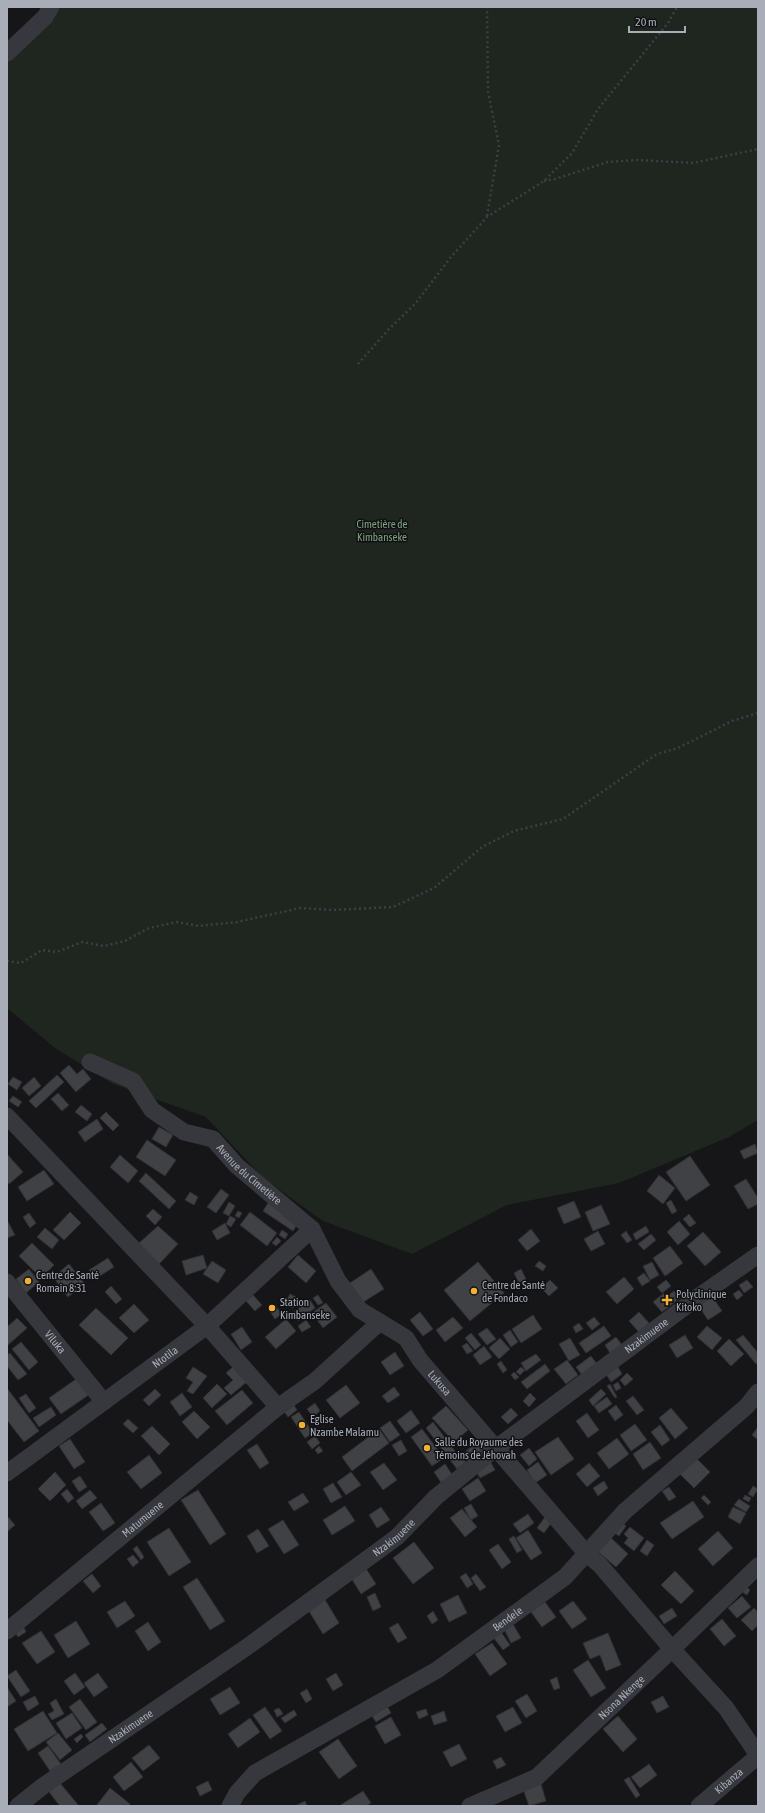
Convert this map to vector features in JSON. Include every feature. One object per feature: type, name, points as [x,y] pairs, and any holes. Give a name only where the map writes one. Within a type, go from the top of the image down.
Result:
[{"type":"street","points":[[7,53],[45,17],[51,7]]},
{"type":"street","name":"Avenue du Cimetière","points":[[90,1062],[133,1081],[152,1110],[184,1132],[213,1139],[237,1166],[312,1229],[338,1282],[360,1310],[380,1322]]},
{"type":"street","points":[[7,1116],[207,1326],[278,1407]]},
{"type":"street","name":"Ntotila","points":[[7,1473],[207,1326],[312,1229]]},
{"type":"street","name":"Nzakimuene","points":[[18,1806],[43,1786],[247,1647],[397,1537],[436,1498],[496,1448],[698,1297],[758,1255]]},
{"type":"street","name":"Viluka","points":[[7,1282],[104,1402]]},
{"type":"street","name":"Matumuene","points":[[7,1631],[278,1407],[315,1381],[380,1322]]},
{"type":"street","name":"Lukusa","points":[[380,1322],[406,1338],[420,1360],[586,1553],[600,1565],[672,1649],[726,1708],[758,1756]]},
{"type":"street","name":"Bendele","points":[[230,1806],[237,1793],[255,1773],[436,1670],[565,1577],[625,1511],[747,1406],[758,1392]]},
{"type":"street","name":"Nsona Nkenge","points":[[470,1806],[537,1777],[758,1566]]},
{"type":"street","name":"Kibanza","points":[[699,1806],[758,1756]]},
{"type":"path","points":[[487,7],[488,92],[499,145],[487,216]]},
{"type":"path","points":[[358,364],[388,330],[415,304],[451,257],[487,216],[544,181],[572,153],[598,109],[668,23],[677,7]]},
{"type":"path","points":[[544,181],[555,179],[608,162],[638,160],[693,163],[758,148]]},
{"type":"path","points":[[7,961],[21,963],[42,950],[57,952],[82,942],[104,946],[124,941],[149,928],[177,922],[199,926],[237,922],[300,908],[332,910],[393,908],[434,888],[482,847],[514,832],[563,819],[657,754],[678,748],[732,721],[758,713]]},
{"type":"green space","name":"Cimetière de Kimbanseke","points":[[51,7],[758,7],[758,1120],[729,1137],[619,1183],[507,1205],[412,1254],[323,1221],[263,1178],[206,1117],[113,1084],[55,1048],[7,1008],[7,53]]},
{"type":"building","points":[[69,1065],[77,1074],[83,1069],[91,1079],[76,1092],[60,1073]]},
{"type":"building","points":[[57,1075],[64,1082],[36,1108],[29,1101]]},
{"type":"building","points":[[13,1077],[22,1082],[17,1090],[8,1084]]},
{"type":"building","points":[[34,1077],[41,1086],[29,1096],[22,1088]]},
{"type":"building","points":[[58,1093],[69,1105],[62,1111],[51,1099]]},
{"type":"building","points":[[13,1096],[22,1102],[18,1107],[9,1101]]},
{"type":"building","points":[[81,1105],[92,1114],[87,1121],[75,1112]]},
{"type":"building","points":[[106,1112],[119,1125],[113,1131],[100,1118]]},
{"type":"building","points":[[97,1119],[103,1129],[85,1142],[78,1132]]},
{"type":"building","points":[[159,1127],[173,1135],[166,1147],[152,1139]]},
{"type":"building","points":[[147,1140],[176,1160],[165,1176],[136,1157]]},
{"type":"building","points":[[755,1144],[758,1153],[744,1159],[740,1151]]},
{"type":"building","points":[[7,1154],[23,1172],[9,1184],[7,1181]]},
{"type":"building","points":[[120,1155],[138,1171],[128,1183],[110,1167]]},
{"type":"building","points":[[690,1156],[710,1185],[686,1201],[666,1172]]},
{"type":"building","points":[[44,1170],[54,1184],[27,1201],[18,1187]]},
{"type":"building","points":[[146,1173],[176,1201],[169,1209],[139,1181]]},
{"type":"building","points":[[659,1175],[675,1188],[663,1204],[647,1191]]},
{"type":"building","points":[[746,1179],[758,1198],[758,1204],[748,1209],[734,1186]]},
{"type":"building","points":[[221,1189],[229,1195],[216,1213],[207,1207]]},
{"type":"building","points":[[190,1192],[198,1197],[194,1205],[185,1200]]},
{"type":"building","points":[[671,1200],[677,1211],[672,1214],[666,1203]]},
{"type":"building","points":[[574,1201],[581,1217],[564,1224],[557,1208]]},
{"type":"building","points":[[229,1202],[235,1206],[229,1216],[223,1213]]},
{"type":"building","points":[[268,1203],[298,1223],[293,1231],[263,1211]]},
{"type":"building","points":[[601,1205],[610,1224],[593,1231],[585,1212]]},
{"type":"building","points":[[153,1209],[162,1217],[155,1225],[146,1216]]},
{"type":"building","points":[[238,1211],[242,1213],[239,1218],[235,1216]]},
{"type":"building","points":[[70,1212],[81,1223],[64,1240],[53,1230]]},
{"type":"building","points":[[250,1212],[277,1233],[267,1246],[240,1225]]},
{"type":"building","points":[[29,1213],[36,1223],[30,1228],[23,1217]]},
{"type":"building","points":[[689,1214],[696,1223],[690,1227],[683,1219]]},
{"type":"building","points":[[230,1216],[236,1219],[231,1227],[226,1224]]},
{"type":"building","points":[[7,1220],[15,1235],[7,1238]]},
{"type":"building","points":[[679,1221],[690,1234],[678,1245],[667,1232]]},
{"type":"building","points":[[225,1223],[230,1233],[217,1240],[212,1231]]},
{"type":"building","points":[[158,1226],[178,1244],[159,1264],[138,1244]]},
{"type":"building","points":[[646,1226],[649,1232],[636,1240],[633,1234]]},
{"type":"building","points":[[45,1228],[59,1240],[52,1249],[37,1237]]},
{"type":"building","points":[[531,1229],[540,1241],[527,1251],[518,1240]]},
{"type":"building","points":[[282,1230],[288,1234],[285,1239],[279,1235]]},
{"type":"building","points":[[598,1231],[605,1244],[591,1251],[584,1239]]},
{"type":"building","points":[[626,1231],[632,1240],[627,1243],[621,1235]]},
{"type":"building","points":[[703,1232],[721,1252],[705,1266],[687,1246]]},
{"type":"building","points":[[651,1234],[656,1240],[644,1250],[638,1244]]},
{"type":"building","points":[[277,1237],[281,1241],[276,1246],[272,1243]]},
{"type":"building","points":[[32,1243],[54,1265],[41,1278],[19,1256]]},
{"type":"building","points":[[670,1246],[683,1263],[665,1276],[653,1258]]},
{"type":"building","points":[[203,1255],[207,1268],[186,1275],[182,1261]]},
{"type":"building","points":[[298,1255],[316,1271],[306,1283],[288,1267]]},
{"type":"building","points":[[108,1258],[114,1267],[95,1279],[89,1270]]},
{"type":"building","points":[[212,1261],[226,1270],[218,1283],[203,1274]]},
{"type":"building","points":[[539,1261],[546,1266],[543,1271],[535,1266]]},
{"type":"building","name":"Centre de Santé de Fondaco","points":[[478,1262],[504,1293],[470,1321],[444,1290]]},
{"type":"building","points":[[652,1262],[659,1275],[650,1280],[643,1266]]},
{"type":"building","points":[[69,1264],[85,1284],[68,1297],[53,1277]]},
{"type":"building","name":"Centre de Santé Romain 8:31","points":[[29,1269],[39,1282],[26,1293],[16,1279]]},
{"type":"building","points":[[371,1269],[384,1289],[360,1304],[347,1285]]},
{"type":"building","points":[[521,1269],[526,1279],[519,1283],[514,1273]]},
{"type":"building","points":[[644,1273],[650,1281],[642,1286],[637,1278]]},
{"type":"building","points":[[624,1277],[634,1289],[617,1304],[606,1292]]},
{"type":"building","points":[[550,1280],[558,1288],[549,1296],[541,1288]]},
{"type":"building","points":[[666,1280],[671,1286],[662,1293],[657,1287]]},
{"type":"building","points":[[747,1280],[753,1287],[744,1293],[739,1285]]},
{"type":"building","points":[[111,1286],[122,1299],[116,1304],[105,1292]]},
{"type":"building","points":[[739,1290],[743,1295],[737,1300],[733,1294]]},
{"type":"building","name":"Polyclinique Kitoko","points":[[674,1291],[680,1298],[662,1312],[653,1302],[664,1293],[666,1297]]},
{"type":"building","points":[[290,1294],[298,1298],[293,1308],[285,1303]]},
{"type":"building","points":[[253,1295],[262,1305],[255,1311],[246,1301]]},
{"type":"building","points":[[318,1295],[323,1303],[318,1305],[313,1298]]},
{"type":"building","points":[[712,1296],[722,1311],[708,1320],[698,1305]]},
{"type":"building","points":[[310,1300],[315,1308],[298,1321],[292,1313]]},
{"type":"building","points":[[326,1303],[337,1317],[323,1328],[312,1313]]},
{"type":"building","points":[[134,1304],[149,1320],[134,1333],[119,1318]]},
{"type":"building","points":[[275,1305],[282,1314],[275,1319],[269,1310]]},
{"type":"building","points":[[96,1308],[128,1338],[111,1355],[79,1325]]},
{"type":"building","points":[[420,1312],[433,1329],[423,1336],[410,1320]]},
{"type":"building","points":[[639,1312],[649,1323],[639,1332],[629,1321]]},
{"type":"building","points":[[533,1315],[542,1329],[521,1343],[512,1329]]},
{"type":"building","points":[[453,1317],[463,1328],[445,1342],[436,1330]]},
{"type":"building","points":[[594,1317],[600,1324],[592,1330],[586,1323]]},
{"type":"building","points":[[17,1318],[27,1328],[7,1346],[7,1327]]},
{"type":"building","points":[[286,1319],[296,1331],[276,1349],[265,1337]]},
{"type":"building","points":[[306,1320],[311,1327],[302,1332],[298,1326]]},
{"type":"building","points":[[579,1323],[583,1329],[576,1333],[573,1327]]},
{"type":"building","points":[[604,1326],[611,1336],[586,1353],[579,1343]]},
{"type":"building","points":[[707,1326],[722,1338],[712,1350],[697,1337]]},
{"type":"building","points":[[242,1327],[252,1342],[241,1350],[231,1334]]},
{"type":"building","points":[[487,1328],[496,1339],[487,1345],[478,1334]]},
{"type":"building","points":[[510,1330],[518,1342],[511,1347],[503,1335]]},
{"type":"building","points":[[471,1333],[481,1345],[475,1350],[465,1338]]},
{"type":"building","points":[[685,1335],[693,1348],[677,1358],[669,1345]]},
{"type":"building","points":[[743,1335],[758,1353],[758,1363],[756,1364],[736,1340]]},
{"type":"building","points":[[616,1337],[622,1345],[610,1353],[605,1345]]},
{"type":"building","points":[[500,1338],[510,1349],[499,1359],[489,1348]]},
{"type":"building","points":[[570,1338],[580,1355],[569,1361],[559,1344]]},
{"type":"building","points":[[729,1339],[744,1354],[731,1366],[717,1351]]},
{"type":"building","points":[[21,1342],[38,1362],[29,1370],[12,1349]]},
{"type":"building","points":[[467,1343],[473,1351],[467,1354],[462,1346]]},
{"type":"building","points":[[484,1346],[492,1357],[480,1365],[473,1355]]},
{"type":"building","points":[[395,1352],[404,1366],[390,1375],[381,1362]]},
{"type":"building","points":[[10,1353],[27,1374],[18,1380],[7,1366],[7,1355]]},
{"type":"building","points":[[536,1354],[541,1360],[526,1371],[521,1363]]},
{"type":"building","points":[[591,1356],[597,1364],[582,1375],[576,1367]]},
{"type":"building","points":[[567,1360],[578,1375],[566,1384],[554,1369]]},
{"type":"building","points":[[501,1361],[507,1370],[503,1373],[497,1364]]},
{"type":"building","points":[[545,1364],[550,1371],[527,1389],[521,1382]]},
{"type":"building","points":[[234,1366],[248,1381],[231,1395],[224,1388],[233,1380],[226,1373]]},
{"type":"building","points":[[193,1367],[207,1376],[193,1394],[187,1391],[193,1382],[186,1378]]},
{"type":"building","points":[[521,1367],[525,1370],[520,1375],[516,1372]]},
{"type":"building","points":[[618,1367],[622,1374],[611,1382],[606,1374]]},
{"type":"building","points":[[514,1372],[519,1377],[515,1380],[511,1375]]},
{"type":"building","points":[[627,1373],[633,1379],[625,1386],[620,1380]]},
{"type":"building","points":[[79,1377],[90,1394],[61,1414],[49,1398]]},
{"type":"building","points":[[618,1382],[621,1388],[616,1391],[613,1385]]},
{"type":"building","points":[[217,1384],[227,1394],[212,1408],[203,1398]]},
{"type":"building","points":[[610,1384],[617,1397],[615,1398],[607,1386]]},
{"type":"building","points":[[346,1385],[360,1403],[340,1418],[326,1400]]},
{"type":"building","points":[[394,1387],[400,1395],[388,1403],[382,1396]]},
{"type":"building","points":[[7,1388],[39,1431],[24,1442],[7,1420]]},
{"type":"building","points":[[155,1389],[161,1395],[149,1406],[143,1400]]},
{"type":"building","points":[[601,1389],[606,1394],[593,1406],[589,1400]]},
{"type":"building","points":[[242,1390],[253,1403],[227,1425],[215,1411]]},
{"type":"building","points":[[182,1393],[192,1407],[180,1416],[170,1402]]},
{"type":"building","points":[[530,1393],[536,1399],[529,1407],[523,1401]]},
{"type":"building","points":[[26,1394],[36,1408],[29,1413],[19,1398]]},
{"type":"building","points":[[633,1396],[644,1410],[637,1415],[626,1401]]},
{"type":"building","points":[[607,1397],[612,1404],[599,1413],[594,1406]]},
{"type":"building","points":[[315,1403],[320,1411],[313,1417],[307,1409]]},
{"type":"building","points":[[293,1404],[297,1410],[288,1417],[284,1411]]},
{"type":"building","points":[[616,1405],[623,1415],[615,1421],[608,1411]]},
{"type":"building","points":[[446,1406],[468,1430],[454,1442],[432,1418]]},
{"type":"building","points":[[51,1407],[56,1415],[39,1427],[33,1418]]},
{"type":"building","points":[[511,1408],[518,1415],[508,1424],[501,1417]]},
{"type":"building","points":[[671,1408],[688,1428],[675,1439],[659,1418]]},
{"type":"building","points":[[411,1410],[420,1423],[406,1433],[397,1421]]},
{"type":"building","points":[[194,1411],[210,1427],[197,1439],[182,1422]]},
{"type":"building","name":"Eglise Nzambe Malamu","points":[[299,1412],[313,1433],[305,1438],[291,1417]]},
{"type":"building","points":[[587,1413],[599,1430],[588,1438],[576,1421]]},
{"type":"building","points":[[128,1419],[138,1428],[133,1433],[123,1424]]},
{"type":"building","points":[[390,1421],[400,1435],[390,1442],[380,1428]]},
{"type":"building","points":[[433,1422],[455,1451],[448,1457],[426,1428]]},
{"type":"building","points":[[635,1424],[647,1440],[631,1451],[620,1435]]},
{"type":"building","points":[[660,1425],[670,1440],[662,1446],[651,1432]]},
{"type":"building","points":[[152,1426],[170,1444],[159,1455],[141,1436]]},
{"type":"building","points":[[758,1427],[758,1440],[752,1435]]},
{"type":"building","points":[[379,1429],[389,1443],[352,1471],[342,1457]]},
{"type":"building","name":"Salle du Royaume des Témoins de Jéhovah","points":[[422,1429],[444,1458],[432,1466],[411,1437]]},
{"type":"building","points":[[315,1436],[320,1443],[312,1449],[307,1442]]},
{"type":"building","points":[[558,1437],[574,1459],[551,1475],[535,1452]]},
{"type":"building","points":[[617,1438],[629,1454],[609,1469],[597,1453]]},
{"type":"building","points":[[70,1439],[85,1462],[74,1469],[59,1446]]},
{"type":"building","points":[[401,1440],[407,1451],[399,1456],[392,1445]]},
{"type":"building","points":[[479,1440],[486,1447],[472,1459],[465,1452]]},
{"type":"building","points":[[650,1442],[661,1458],[643,1470],[633,1454]]},
{"type":"building","points":[[257,1444],[269,1463],[260,1469],[247,1450]]},
{"type":"building","points":[[319,1446],[323,1451],[318,1454],[315,1450]]},
{"type":"building","points":[[529,1448],[537,1459],[529,1466],[520,1455]]},
{"type":"building","points":[[459,1453],[466,1462],[457,1469],[450,1460]]},
{"type":"building","points":[[149,1455],[162,1473],[141,1489],[127,1472]]},
{"type":"building","points":[[695,1457],[710,1472],[694,1488],[679,1473]]},
{"type":"building","points":[[490,1461],[495,1470],[480,1478],[475,1469]]},
{"type":"building","points":[[538,1462],[547,1475],[535,1483],[527,1470]]},
{"type":"building","points":[[384,1463],[397,1480],[383,1490],[370,1472]]},
{"type":"building","points":[[589,1463],[600,1476],[587,1487],[576,1474]]},
{"type":"building","points":[[445,1464],[453,1476],[442,1484],[434,1472]]},
{"type":"building","points":[[55,1472],[66,1485],[50,1501],[38,1489]]},
{"type":"building","points":[[351,1472],[361,1485],[346,1495],[337,1482]]},
{"type":"building","points":[[80,1476],[87,1487],[79,1492],[72,1481]]},
{"type":"building","points":[[478,1478],[486,1491],[470,1501],[462,1489]]},
{"type":"building","points":[[604,1481],[608,1488],[598,1496],[593,1488]]},
{"type":"building","points":[[333,1483],[342,1497],[331,1503],[323,1489]]},
{"type":"building","points":[[753,1486],[758,1489],[753,1497],[748,1494]]},
{"type":"building","points":[[669,1487],[676,1497],[669,1501],[662,1491]]},
{"type":"building","points":[[67,1489],[74,1498],[68,1503],[61,1494]]},
{"type":"building","points":[[90,1490],[97,1498],[82,1509],[76,1501]]},
{"type":"building","points":[[198,1490],[226,1534],[210,1545],[181,1500]]},
{"type":"building","points":[[303,1493],[309,1502],[294,1511],[288,1502]]},
{"type":"building","points":[[704,1495],[711,1502],[708,1505],[701,1498]]},
{"type":"building","points":[[745,1495],[751,1498],[749,1502],[743,1499]]},
{"type":"building","points":[[739,1499],[750,1506],[746,1512],[734,1505]]},
{"type":"building","points":[[693,1501],[704,1517],[672,1539],[660,1523]]},
{"type":"building","points":[[101,1503],[115,1523],[103,1531],[89,1512]]},
{"type":"building","points":[[471,1504],[478,1516],[471,1520],[464,1508]]},
{"type":"building","points":[[345,1506],[355,1521],[332,1535],[323,1520]]},
{"type":"building","points":[[381,1507],[390,1520],[377,1528],[369,1515]]},
{"type":"building","points":[[733,1507],[746,1513],[740,1524],[728,1517]]},
{"type":"building","points":[[462,1509],[477,1527],[465,1537],[450,1518]]},
{"type":"building","points":[[528,1514],[534,1523],[520,1533],[513,1524]]},
{"type":"building","points":[[7,1516],[15,1525],[7,1532]]},
{"type":"building","points":[[545,1517],[552,1522],[544,1533],[537,1528]]},
{"type":"building","points":[[283,1520],[299,1545],[284,1554],[268,1529]]},
{"type":"building","points":[[620,1521],[626,1526],[619,1536],[612,1531]]},
{"type":"building","points":[[630,1527],[644,1538],[634,1551],[624,1543],[628,1538],[624,1534]]},
{"type":"building","points":[[169,1528],[191,1562],[169,1576],[147,1542]]},
{"type":"building","points":[[258,1529],[269,1546],[257,1553],[247,1536]]},
{"type":"building","points":[[528,1530],[542,1553],[531,1560],[516,1538]]},
{"type":"building","points":[[718,1531],[733,1548],[713,1566],[698,1549]]},
{"type":"building","points":[[608,1535],[628,1554],[616,1567],[595,1549]]},
{"type":"building","points":[[514,1536],[522,1550],[517,1553],[509,1539]]},
{"type":"building","points":[[647,1540],[654,1545],[647,1556],[640,1551]]},
{"type":"building","points":[[414,1542],[434,1568],[413,1584],[393,1558]]},
{"type":"building","points":[[498,1544],[511,1562],[502,1569],[489,1550]]},
{"type":"building","points":[[137,1546],[144,1557],[141,1560],[133,1549]]},
{"type":"building","points":[[133,1555],[139,1562],[133,1567],[127,1559]]},
{"type":"building","points":[[365,1567],[376,1584],[361,1594],[350,1576]]},
{"type":"building","points":[[675,1571],[694,1591],[681,1604],[661,1585]]},
{"type":"building","points":[[466,1573],[473,1584],[467,1588],[460,1577]]},
{"type":"building","points":[[92,1574],[101,1586],[93,1593],[83,1581]]},
{"type":"building","points":[[476,1574],[486,1587],[480,1591],[471,1578]]},
{"type":"building","points":[[197,1578],[225,1621],[210,1630],[183,1587]]},
{"type":"building","points":[[743,1584],[750,1590],[747,1595],[739,1590]]},
{"type":"building","points":[[375,1593],[381,1607],[373,1611],[367,1597]]},
{"type":"building","points":[[458,1595],[467,1613],[449,1622],[440,1604]]},
{"type":"building","points":[[742,1596],[751,1607],[737,1618],[728,1608]]},
{"type":"building","points":[[324,1598],[339,1623],[323,1634],[307,1608]]},
{"type":"building","points":[[125,1601],[135,1616],[117,1628],[107,1612]]},
{"type":"building","points":[[573,1601],[587,1619],[572,1629],[559,1611]]},
{"type":"building","points":[[545,1602],[556,1617],[542,1627],[531,1612]]},
{"type":"building","points":[[672,1608],[677,1616],[664,1624],[659,1616]]},
{"type":"building","points":[[754,1608],[758,1612],[758,1625],[752,1631],[741,1620]]},
{"type":"building","points":[[433,1611],[438,1620],[432,1624],[427,1616]]},
{"type":"building","points":[[722,1619],[736,1636],[724,1646],[710,1629]]},
{"type":"building","points":[[76,1621],[90,1644],[68,1658],[54,1635]]},
{"type":"building","points":[[148,1622],[161,1642],[148,1651],[135,1631]]},
{"type":"building","points":[[398,1623],[407,1638],[398,1643],[389,1628]]},
{"type":"building","points":[[513,1624],[521,1638],[511,1643],[504,1629]]},
{"type":"building","points":[[23,1626],[26,1632],[18,1637],[14,1631]]},
{"type":"building","points":[[41,1631],[55,1652],[37,1664],[22,1643]]},
{"type":"building","points":[[501,1632],[510,1645],[503,1650],[493,1637]]},
{"type":"building","points":[[608,1633],[621,1665],[606,1671],[600,1655],[590,1659],[583,1643]]},
{"type":"building","points":[[492,1643],[507,1664],[490,1676],[475,1654]]},
{"type":"building","points":[[588,1660],[606,1688],[591,1697],[573,1670]]},
{"type":"building","points":[[16,1670],[30,1691],[21,1697],[7,1676]]},
{"type":"building","points":[[75,1673],[85,1687],[74,1695],[64,1681]]},
{"type":"building","points":[[98,1673],[108,1687],[94,1697],[84,1683]]},
{"type":"building","points":[[336,1673],[343,1685],[333,1691],[326,1679]]},
{"type":"building","points":[[557,1677],[560,1688],[554,1690],[550,1680]]},
{"type":"building","points":[[7,1687],[16,1701],[7,1707]]},
{"type":"building","points":[[230,1687],[240,1703],[220,1715],[210,1699]]},
{"type":"building","points":[[307,1689],[312,1699],[306,1703],[300,1693]]},
{"type":"building","points":[[527,1694],[537,1711],[526,1718],[515,1701]]},
{"type":"building","points":[[35,1696],[39,1704],[28,1711],[23,1702]]},
{"type":"building","points":[[663,1696],[669,1707],[657,1713],[651,1702]]},
{"type":"building","points":[[56,1699],[64,1714],[52,1720],[48,1714],[54,1711],[50,1703]]},
{"type":"building","points":[[80,1699],[97,1722],[86,1730],[69,1707]]},
{"type":"building","points":[[387,1706],[391,1713],[376,1722],[372,1716]]},
{"type":"building","points":[[265,1707],[282,1731],[270,1739],[253,1715]]},
{"type":"building","points":[[513,1707],[522,1723],[505,1732],[496,1716]]},
{"type":"building","points":[[279,1708],[283,1714],[277,1717],[274,1710]]},
{"type":"building","points":[[426,1709],[428,1715],[419,1719],[416,1712]]},
{"type":"building","points":[[294,1710],[297,1715],[285,1723],[281,1718]]},
{"type":"building","points":[[43,1711],[57,1733],[28,1751],[14,1729]]},
{"type":"building","points":[[444,1711],[447,1721],[434,1725],[431,1716]]},
{"type":"building","points":[[72,1713],[82,1728],[66,1739],[56,1723]]},
{"type":"building","points":[[618,1716],[637,1739],[623,1752],[603,1729]]},
{"type":"building","points":[[391,1717],[401,1735],[385,1744],[375,1726]]},
{"type":"building","points":[[250,1718],[260,1732],[238,1748],[228,1734]]},
{"type":"building","points":[[102,1723],[107,1729],[90,1742],[85,1735]]},
{"type":"building","points":[[58,1733],[72,1750],[60,1760],[46,1742]]},
{"type":"building","points":[[81,1734],[83,1737],[77,1743],[74,1739]]},
{"type":"building","points":[[338,1739],[357,1766],[339,1779],[319,1752]]},
{"type":"building","points":[[459,1744],[467,1759],[451,1767],[443,1752]]},
{"type":"building","points":[[149,1745],[160,1758],[143,1771],[132,1758]]},
{"type":"building","points":[[48,1746],[61,1764],[50,1771],[38,1753]]},
{"type":"building","points":[[501,1757],[506,1765],[497,1769],[493,1761]]},
{"type":"building","points":[[131,1762],[143,1777],[124,1791],[113,1777]]},
{"type":"building","points":[[649,1764],[657,1775],[640,1788],[631,1777]]},
{"type":"building","points":[[629,1777],[640,1795],[636,1798],[624,1780]]},
{"type":"building","points":[[208,1781],[212,1790],[200,1796],[196,1787]]},
{"type":"building","points":[[60,1783],[79,1806],[60,1806],[49,1792]]},
{"type":"building","points":[[541,1784],[546,1801],[529,1806],[523,1789]]},
{"type":"building","points":[[110,1788],[130,1804],[129,1806],[96,1806]]},
{"type":"building","points":[[363,1791],[371,1803],[366,1806],[339,1806]]},
{"type":"building","points":[[305,1801],[307,1806],[295,1806]]},
{"type":"place","name":"Centre de Santé Romain 8:31","points":[[28,1281]]},
{"type":"place","name":"Centre de Santé de Fondaco","points":[[474,1291]]},
{"type":"place","name":"Polyclinique Kitoko","points":[[667,1300]]},
{"type":"place","name":"Station Kimbanseke","points":[[272,1308]]},
{"type":"place","name":"Eglise Nzambe Malamu","points":[[302,1425]]},
{"type":"place","name":"Salle du Royaume des Témoins de Jéhovah","points":[[427,1448]]}]
